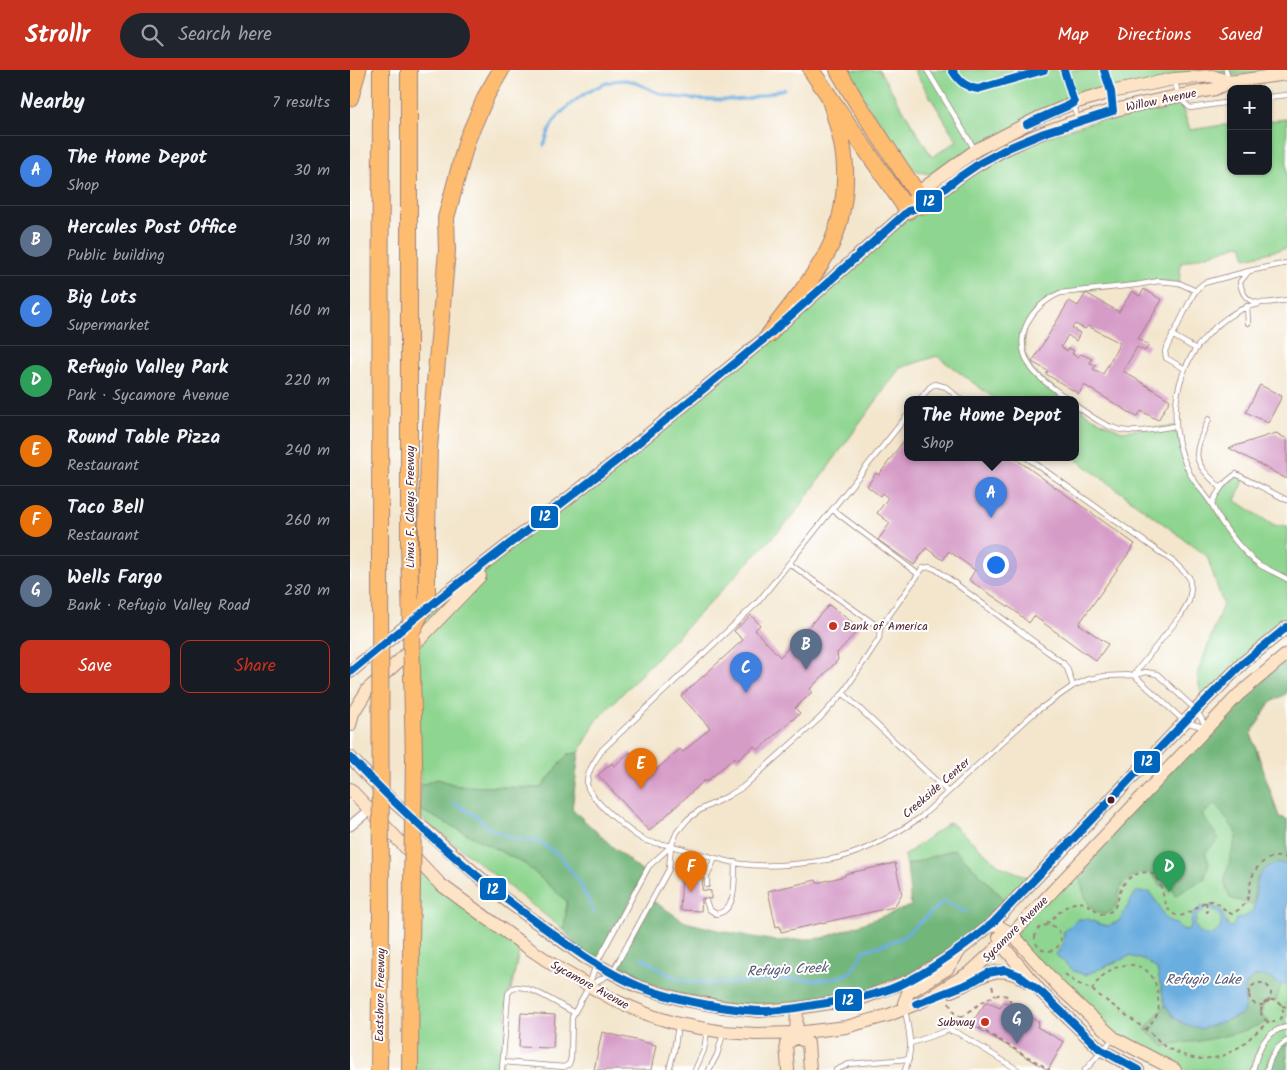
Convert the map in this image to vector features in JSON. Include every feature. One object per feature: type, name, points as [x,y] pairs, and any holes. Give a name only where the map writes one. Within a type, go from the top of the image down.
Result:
[{"type":"highway","points":[[350,98],[358,70]]},
{"type":"highway","name":"Eastshore Freeway","points":[[379,1070],[382,921],[380,560],[381,70]]},
{"type":"highway","name":"Linus F. Claeys Freeway","points":[[409,70],[409,541],[414,760],[410,1070]]},
{"type":"highway","points":[[412,631],[427,600],[429,448],[447,251],[446,218],[459,165],[476,117],[501,70]]},
{"type":"highway","points":[[447,251],[462,182],[480,132],[501,90],[514,70]]},
{"type":"highway","points":[[811,70],[829,97],[916,203]]},
{"type":"highway","points":[[838,70],[916,203]]},
{"type":"highway","points":[[769,335],[807,284],[827,253],[836,232],[846,181],[844,155],[829,97]]},
{"type":"street","name":"Willow Avenue","points":[[350,672],[440,598],[620,458],[769,335],[976,150],[1031,121],[1074,103],[1111,92],[1174,80],[1212,76],[1287,74]]},
{"type":"street","name":"Willow Avenue","points":[[916,203],[980,163],[1026,140],[1078,121],[1113,111],[1215,89],[1227,76]]},
{"type":"street","points":[[350,725],[353,713],[368,689],[400,660],[457,599],[518,539]]},
{"type":"street","name":"Sycamore Avenue","points":[[350,757],[387,796],[502,897],[612,974],[637,986],[680,999],[759,1011],[796,1008],[863,998],[911,980],[960,950],[993,923],[1184,722],[1243,663],[1287,627]]},
{"type":"street","name":"Sycamore Avenue","points":[[350,789],[440,884],[558,968],[616,1001],[652,1016],[708,1030],[796,1035],[846,1027],[888,1015],[922,1002],[972,971],[1002,945],[1238,695],[1287,654]]},
{"type":"street","points":[[350,826],[387,796]]},
{"type":"street","points":[[993,923],[1012,934],[1060,988],[1114,1038],[1175,1070]]},
{"type":"street","points":[[993,923],[1002,945],[1042,993]]},
{"type":"street","points":[[905,1008],[904,1003],[908,993],[947,969],[955,960],[960,950]]},
{"type":"street","points":[[922,1002],[970,983],[988,973],[1005,970],[1018,975],[1042,993],[1103,1050],[1138,1070]]},
{"type":"street","points":[[788,1070],[786,1044],[796,1035],[796,1008]]},
{"type":"street","points":[[796,1035],[808,1043],[810,1070]]},
{"type":"lane","points":[[926,70],[976,150],[980,163]]},
{"type":"lane","points":[[952,70],[959,82],[966,88],[978,89],[1044,70]]},
{"type":"lane","points":[[1064,70],[1078,121]]},
{"type":"lane","points":[[1104,70],[1111,92],[1113,111]]},
{"type":"lane","points":[[1174,80],[1178,96],[1190,108],[1227,103]]},
{"type":"lane","points":[[1272,97],[1287,95]]},
{"type":"lane","points":[[1185,369],[1166,358],[1165,352],[1196,291],[1204,283],[1287,263]]},
{"type":"lane","points":[[1249,271],[1240,282],[1241,292],[1248,300],[1259,304]]},
{"type":"lane","points":[[1064,396],[1037,375],[1027,361],[1023,339],[1025,327],[1031,314],[1049,298],[1060,294],[1158,281],[1178,283],[1196,291]]},
{"type":"lane","points":[[1287,300],[1247,306],[1219,323],[1206,336],[1185,369],[1178,392],[1175,426],[1180,451],[1189,472],[1200,490],[1212,504],[1215,512],[1242,548],[1259,564],[1287,579]]},
{"type":"lane","points":[[1247,306],[1248,323]]},
{"type":"lane","points":[[1172,335],[1196,349]]},
{"type":"lane","points":[[922,396],[930,387],[936,384],[946,387],[956,396]]},
{"type":"lane","points":[[1079,408],[1093,418],[1122,431],[1137,432],[1175,426]]},
{"type":"lane","points":[[1209,419],[1197,446],[1197,457],[1199,466],[1221,488]]},
{"type":"lane","name":"Creekside Center","points":[[904,420],[758,602],[602,750],[590,769],[587,786],[597,803],[644,840],[735,862],[755,865],[796,864],[835,859],[849,855],[902,830],[921,817],[1034,713],[1073,686],[1089,679],[1146,672],[1157,674],[1196,710],[1206,728]]},
{"type":"lane","points":[[1032,461],[1175,564],[1189,577],[1191,589],[1189,601],[1182,615],[1134,674],[1184,722],[1206,728]]},
{"type":"lane","points":[[1212,504],[1216,493],[1228,479],[1236,474],[1287,500]]},
{"type":"lane","points":[[833,510],[918,574]]},
{"type":"lane","points":[[790,564],[880,628]]},
{"type":"lane","points":[[503,1062],[564,1067],[569,1064],[571,1058],[573,1012],[589,986],[596,964],[649,866],[670,846],[688,819],[756,777],[820,718],[843,693],[879,640],[880,628],[923,568],[930,567],[937,570],[1063,662],[1073,686]]},
{"type":"lane","points":[[843,693],[948,792]]},
{"type":"lane","points":[[589,986],[612,974],[669,869],[670,846]]},
{"type":"lane","points":[[706,885],[707,876],[715,858]]},
{"type":"lane","points":[[706,900],[709,909],[716,914],[724,912],[728,907],[733,893],[735,862]]},
{"type":"lane","points":[[502,1070],[508,994],[511,989],[516,987],[526,989],[573,1012]]},
{"type":"lane","points":[[905,1008],[912,1043],[905,1070]]},
{"type":"lane","points":[[669,1070],[678,1024]]},
{"type":"lane","points":[[1253,1070],[1261,1044],[1267,1036],[1287,1027]]},
{"type":"lane","points":[[696,1070],[704,1050],[708,1030]]},
{"type":"lane","points":[[912,1043],[949,1030],[958,1033],[1018,1070]]},
{"type":"lane","points":[[709,1070],[717,1055],[723,1032]]},
{"type":"lane","points":[[1085,1070],[1114,1038]]},
{"type":"lane","points":[[1266,1070],[1276,1048],[1287,1041]]},
{"type":"lane","points":[[836,1070],[845,1065],[909,1059]]},
{"type":"lane","points":[[853,1064],[853,1070]]},
{"type":"path","points":[[1046,955],[1036,942],[1035,933],[1042,926],[1047,924],[1066,907],[1078,903],[1087,904],[1102,914],[1110,913],[1117,906],[1124,883],[1140,873],[1150,873],[1154,876],[1161,886],[1168,908],[1175,915],[1185,915],[1197,905],[1206,902],[1217,903],[1232,914],[1244,906],[1247,901],[1252,877],[1257,867],[1271,858],[1280,856],[1287,858]]},
{"type":"path","points":[[1206,902],[1207,913]]},
{"type":"path","points":[[1042,950],[1051,950],[1059,945],[1061,940],[1061,935],[1056,927],[1047,924]]},
{"type":"path","points":[[1092,990],[1103,976],[1120,965],[1138,966],[1147,971],[1156,984],[1158,1011],[1145,1030]]},
{"type":"path","points":[[1062,970],[1075,982],[1092,990],[1165,1047],[1180,1054],[1200,1059],[1221,1057],[1241,1046],[1269,1021]]},
{"type":"path","points":[[991,983],[995,995]]},
{"type":"path","points":[[1282,1006],[1283,1014],[1281,1018],[1273,1022],[1269,1021],[1265,1019],[1261,1012],[1264,1004],[1267,1001],[1270,995],[1268,987],[1261,983],[1253,985],[1249,992],[1251,1000],[1258,1004],[1267,1001],[1276,1001],[1282,1006],[1287,1007]]},
{"type":"path","points":[[962,1018],[995,995],[1004,994],[1009,997],[1012,1004]]},
{"type":"path","points":[[950,1003],[954,1013],[1050,1070]]},
{"type":"green space","points":[[847,70],[879,70],[932,157],[957,141],[914,70],[1287,70],[1287,74],[1212,76],[1074,103],[939,176],[919,172],[906,162],[866,103]]},
{"type":"green space","points":[[1178,96],[1190,130],[1227,125],[1227,175],[1272,175],[1272,121],[1287,119],[1287,248],[1246,258],[1242,244],[1181,263],[1179,283],[1167,281],[1060,293],[1049,298],[1025,327],[1024,351],[1033,371],[1064,396],[991,396],[937,356],[900,368],[792,517],[596,721],[579,753],[568,754],[541,788],[458,786],[438,779],[421,785],[412,631],[424,613],[620,458],[908,211],[1008,148]]},
{"type":"green space","points":[[1079,408],[1093,418],[1122,431],[1175,426],[1189,472],[1211,503],[1216,493],[1236,474],[1245,479],[1235,500],[1274,526],[1287,526],[1287,627],[1196,710],[1201,693],[1197,675],[1223,604],[1207,556],[1078,461]]},
{"type":"green space","points":[[1287,654],[1287,693],[1270,703],[1251,734],[1279,817],[1287,819],[1287,865],[1273,865],[1260,874],[1255,885],[1255,906],[1230,898],[1224,882],[1237,833],[1215,804],[1202,815],[1219,839],[1205,853],[1209,862],[1205,878],[1175,896],[1171,885],[1161,886],[1151,873],[1141,873],[1124,883],[1119,892],[1116,907],[1109,913],[1103,914],[1091,908],[1084,894],[1077,865]]},
{"type":"green space","points":[[1207,728],[1251,734],[1279,817],[1287,819],[1287,1070],[1175,1070],[1114,1038],[1012,934]]},
{"type":"green space","points":[[579,753],[572,809],[645,874],[596,964],[584,957],[564,930],[567,901],[525,864],[419,809],[421,785],[438,779],[458,786],[541,788],[568,754]]},
{"type":"green space","points":[[419,809],[525,864],[567,901],[564,930],[418,815]]},
{"type":"green space","points":[[950,822],[1000,866],[1035,880],[1010,905],[955,849],[907,865],[905,855]]},
{"type":"green space","points":[[955,849],[1010,905],[911,980],[797,1008],[723,1007],[612,973],[653,901],[685,922],[726,932],[775,941],[823,938],[911,906],[907,865]]},
{"type":"green space","points":[[412,859],[521,943],[511,989],[508,994],[502,1070],[410,1070]]},
{"type":"green space","points":[[1261,975],[1270,977],[1281,985],[1276,1001],[1267,1001],[1262,1008],[1262,1016],[1269,1021],[1227,1035],[1200,1041],[1177,1043],[1165,1047],[1145,1030],[1165,1005],[1174,1017],[1245,1004],[1245,987],[1252,978]]},
{"type":"green space","points":[[1287,1041],[1287,1070],[1267,1070],[1269,1061]]},
{"type":"water","name":"Refugio Lake","points":[[1281,863],[1287,865],[1287,985],[1282,985],[1260,975],[1250,980],[1245,988],[1244,1006],[1241,1015],[1202,1029],[1184,1024],[1174,1017],[1165,1005],[1157,969],[1146,961],[1130,956],[1085,975],[1074,971],[1056,955],[1063,944],[1064,931],[1078,919],[1088,919],[1109,926],[1119,921],[1136,892],[1149,892],[1158,904],[1164,917],[1178,925],[1181,929],[1186,930],[1190,928],[1193,914],[1203,905],[1204,910],[1197,915],[1195,925],[1204,935],[1214,934],[1219,930],[1221,919],[1218,913],[1211,910],[1210,905],[1221,910],[1227,925],[1231,927],[1236,919],[1246,916],[1252,911],[1260,875],[1267,867]]},
{"type":"building","points":[[1144,289],[1162,300],[1138,339],[1149,345],[1145,351],[1137,347],[1123,371],[1170,400],[1158,420],[1141,411],[1137,417],[1084,385],[1079,394],[1046,374],[1048,371],[1032,362],[1069,301],[1078,306],[1086,293],[1119,312],[1132,291],[1140,296]],"holes":[[[1075,324],[1085,329],[1088,326],[1120,343],[1103,374],[1093,369],[1096,365],[1090,363],[1092,359],[1081,354],[1077,357],[1072,354],[1074,351],[1069,348],[1067,351],[1061,347],[1068,335],[1076,341],[1080,333],[1072,328]]]},
{"type":"building","points":[[1260,385],[1282,396],[1268,423],[1246,412]]},
{"type":"building","points":[[1276,433],[1287,439],[1287,479],[1229,448]]},
{"type":"building","points":[[904,440],[904,461],[1019,461],[1135,544],[1079,624],[1108,644],[1096,661],[1034,616],[1029,623],[1015,611],[969,580],[975,570],[949,551],[943,560],[926,548],[914,565],[878,540],[890,523],[877,513],[888,498],[882,493],[880,496],[867,486],[876,473],[879,475]]},
{"type":"building","points":[[829,605],[860,628],[837,653],[838,660],[810,689],[812,692],[795,708],[800,713],[758,750],[754,746],[738,760],[735,757],[706,782],[705,780],[649,831],[598,775],[612,763],[614,766],[630,752],[651,774],[680,749],[683,752],[710,728],[681,696],[743,640],[734,631],[751,615],[760,625],[755,630],[780,657]]},
{"type":"building","points":[[895,863],[902,894],[894,907],[781,932],[780,926],[776,927],[768,891],[816,880],[817,883],[845,876],[845,874]]},
{"type":"building","points":[[682,877],[703,878],[702,890],[711,891],[711,899],[702,898],[701,911],[680,910]]},
{"type":"building","points":[[986,1002],[1000,1008],[1004,1002],[1039,1022],[1037,1027],[1064,1042],[1048,1070],[971,1024]]},
{"type":"building","points":[[521,1013],[555,1015],[553,1048],[519,1047]]},
{"type":"building","points":[[602,1032],[656,1045],[651,1070],[594,1070]]},
{"type":"waterway","points":[[544,145],[553,123],[567,107],[588,92],[610,82],[631,81],[668,96],[710,100],[747,99],[784,89]]},
{"type":"waterway","name":"Refugio Creek","points":[[454,803],[476,816],[489,828],[511,838],[541,843],[562,858],[581,885],[594,912]]},
{"type":"waterway","name":"Refugio Creek","points":[[642,957],[672,976],[694,982],[728,983],[829,979],[851,972],[864,951],[902,938],[944,901],[966,912]]},
{"type":"transit line","name":"12","points":[[952,70],[963,83],[978,89],[1044,70]]},
{"type":"transit line","name":"12","points":[[1027,124],[1074,103],[1064,70]]},
{"type":"transit line","name":"12","points":[[350,672],[440,598],[620,458],[769,335],[908,211],[923,206],[958,178],[980,163],[1008,148],[1044,133],[1113,111],[1111,92],[1104,70]]},
{"type":"transit line","name":"12","points":[[350,757],[395,803],[467,868],[554,935],[611,973],[663,995],[696,1003],[758,1011],[786,1010],[852,999],[889,990],[934,966],[974,938],[993,923],[1243,663],[1287,627]]},
{"type":"transit line","name":"12","points":[[916,1004],[970,983],[988,973],[1005,970],[1018,975],[1042,993],[1100,1049],[1138,1070]]},
{"type":"place","name":"The Home Depot","points":[[991,518]]},
{"type":"place","name":"Bank of America","points":[[833,626]]},
{"type":"place","name":"Hercules Post Office","points":[[806,670]]},
{"type":"place","name":"Big Lots","points":[[746,693]]},
{"type":"place","name":"Round Table Pizza","points":[[641,789]]},
{"type":"place","name":"Taco Bell","points":[[691,892]]},
{"type":"place","name":"Refugio Valley Park","points":[[1169,892]]},
{"type":"place","name":"Subway","points":[[985,1022]]},
{"type":"place","name":"Wells Fargo","points":[[1017,1044]]}]
